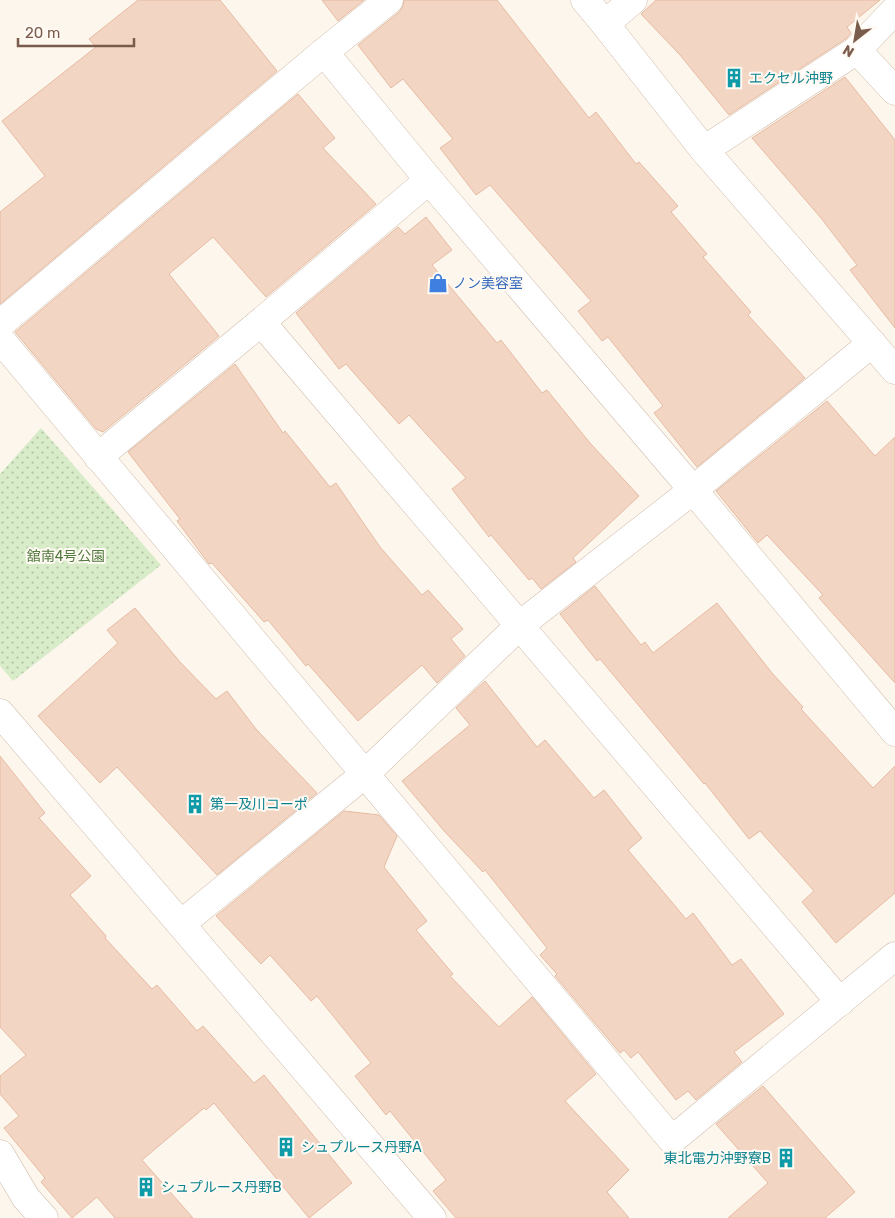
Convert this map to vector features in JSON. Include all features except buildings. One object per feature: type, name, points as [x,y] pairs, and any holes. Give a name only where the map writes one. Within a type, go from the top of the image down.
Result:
[{"type":"street","points":[[0,324],[324,52],[389,0]]},
{"type":"street","points":[[585,0],[704,150],[895,370]]},
{"type":"street","points":[[605,24],[633,0]]},
{"type":"street","points":[[704,150],[857,50],[895,10]]},
{"type":"street","points":[[857,50],[895,91]]},
{"type":"street","points":[[324,52],[428,180],[693,490],[895,732]]},
{"type":"street","points":[[98,456],[262,322],[428,180]]},
{"type":"street","points":[[262,322],[840,1002]]},
{"type":"street","points":[[0,339],[672,1140],[895,956]]},
{"type":"street","points":[[181,924],[365,774],[520,626],[693,490],[872,343]]},
{"type":"street","points":[[0,713],[432,1218]]},
{"type":"street","points":[[0,1155],[26,1198],[44,1218]]},
{"type":"green space","name":"舘南4号公園","points":[[41,428],[161,565],[13,681],[0,666],[0,474]]},
{"type":"place","name":"エクセル沖野","points":[[734,78]]},
{"type":"place","name":"ノン美容室","points":[[438,283]]},
{"type":"place","name":"第一及川コーポ","points":[[195,804]]},
{"type":"place","name":"シュプルース丹野A","points":[[286,1147]]},
{"type":"place","name":"東北電力沖野寮B","points":[[786,1158]]},
{"type":"place","name":"シュプルース丹野B","points":[[146,1187]]}]
